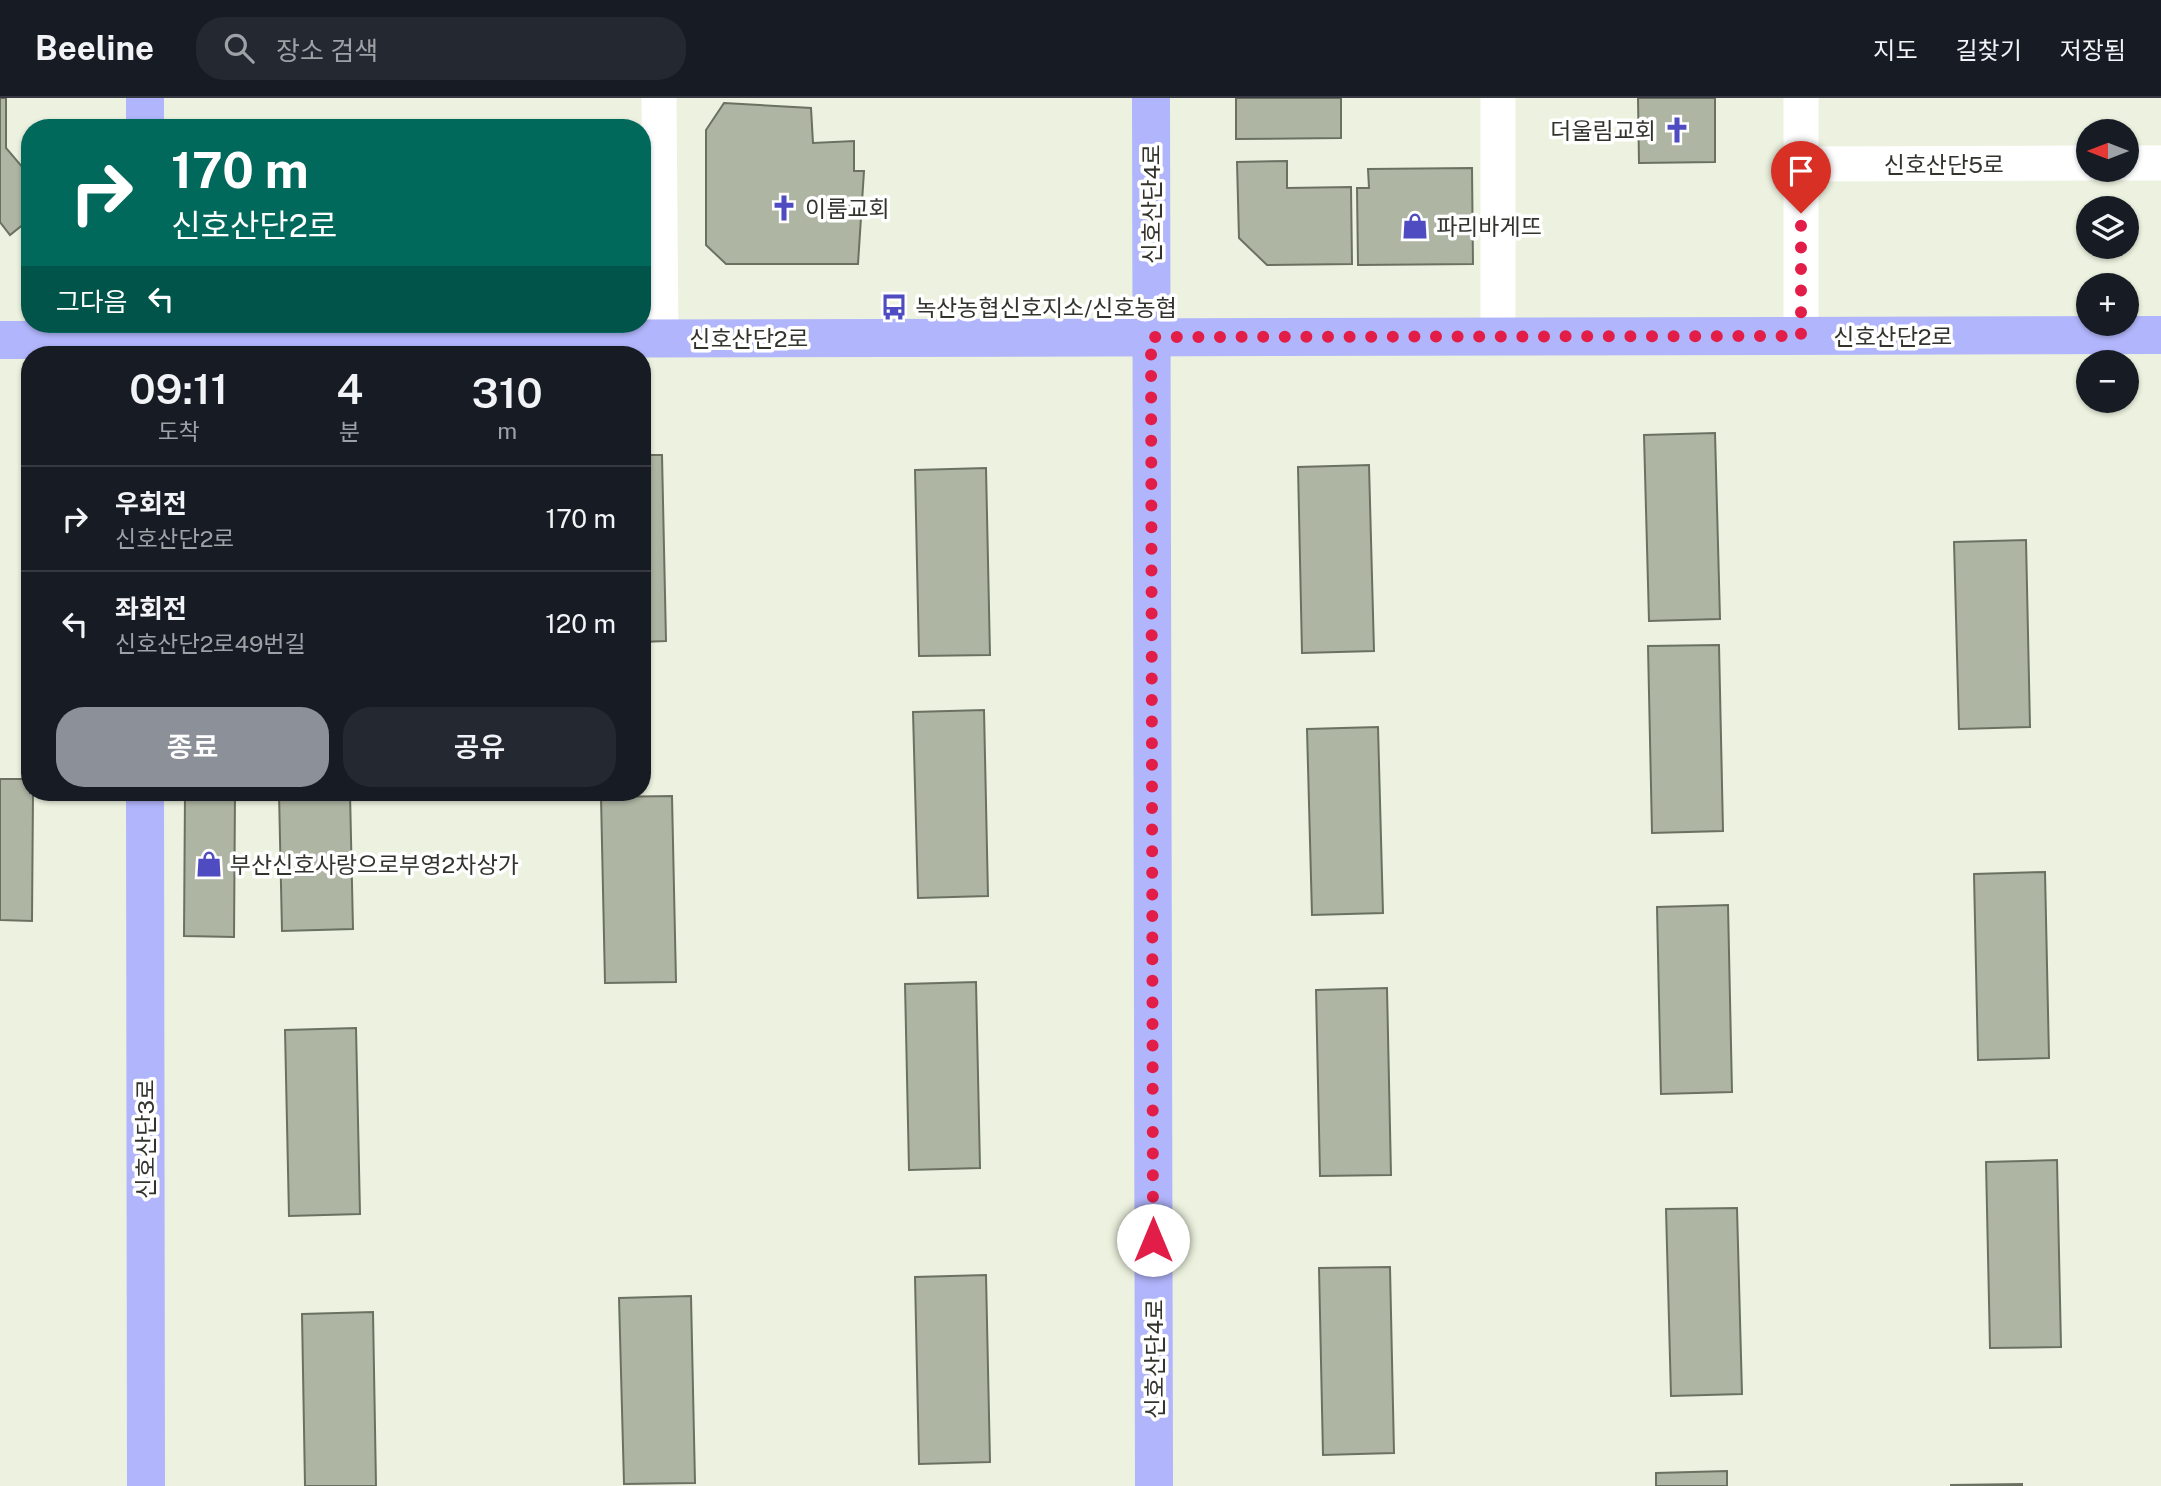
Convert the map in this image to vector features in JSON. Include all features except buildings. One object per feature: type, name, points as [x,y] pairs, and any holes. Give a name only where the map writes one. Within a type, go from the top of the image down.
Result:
[{"type":"main road","points":[[145,98],[145,119]]},
{"type":"main road","name":"신호산단4로","points":[[1151,98],[1154,1486]]},
{"type":"main road","name":"신호산단2로","points":[[0,340],[2161,335]]},
{"type":"main road","name":"신호산단3로","points":[[145,801],[146,1486]]},
{"type":"street","points":[[659,98],[661,338]]},
{"type":"street","points":[[1498,98],[1499,337]]},
{"type":"street","points":[[1801,98],[1801,336]]},
{"type":"street","name":"신호산단5로","points":[[1801,164],[2076,163]]},
{"type":"street","points":[[2139,163],[2161,163]]},
{"type":"place","name":"더울림교회","points":[[1677,130]]},
{"type":"place","name":"이룸교회","points":[[784,208]]},
{"type":"place","name":"파리바게뜨","points":[[1415,226]]},
{"type":"place","name":"녹산농협신호지소/신호농협","points":[[894,307]]},
{"type":"place","name":"부산신호사랑으로부영2차상가","points":[[209,864]]},
{"type":"route","points":[[1153,1240],[1151,337],[1801,336],[1801,213]]}]
